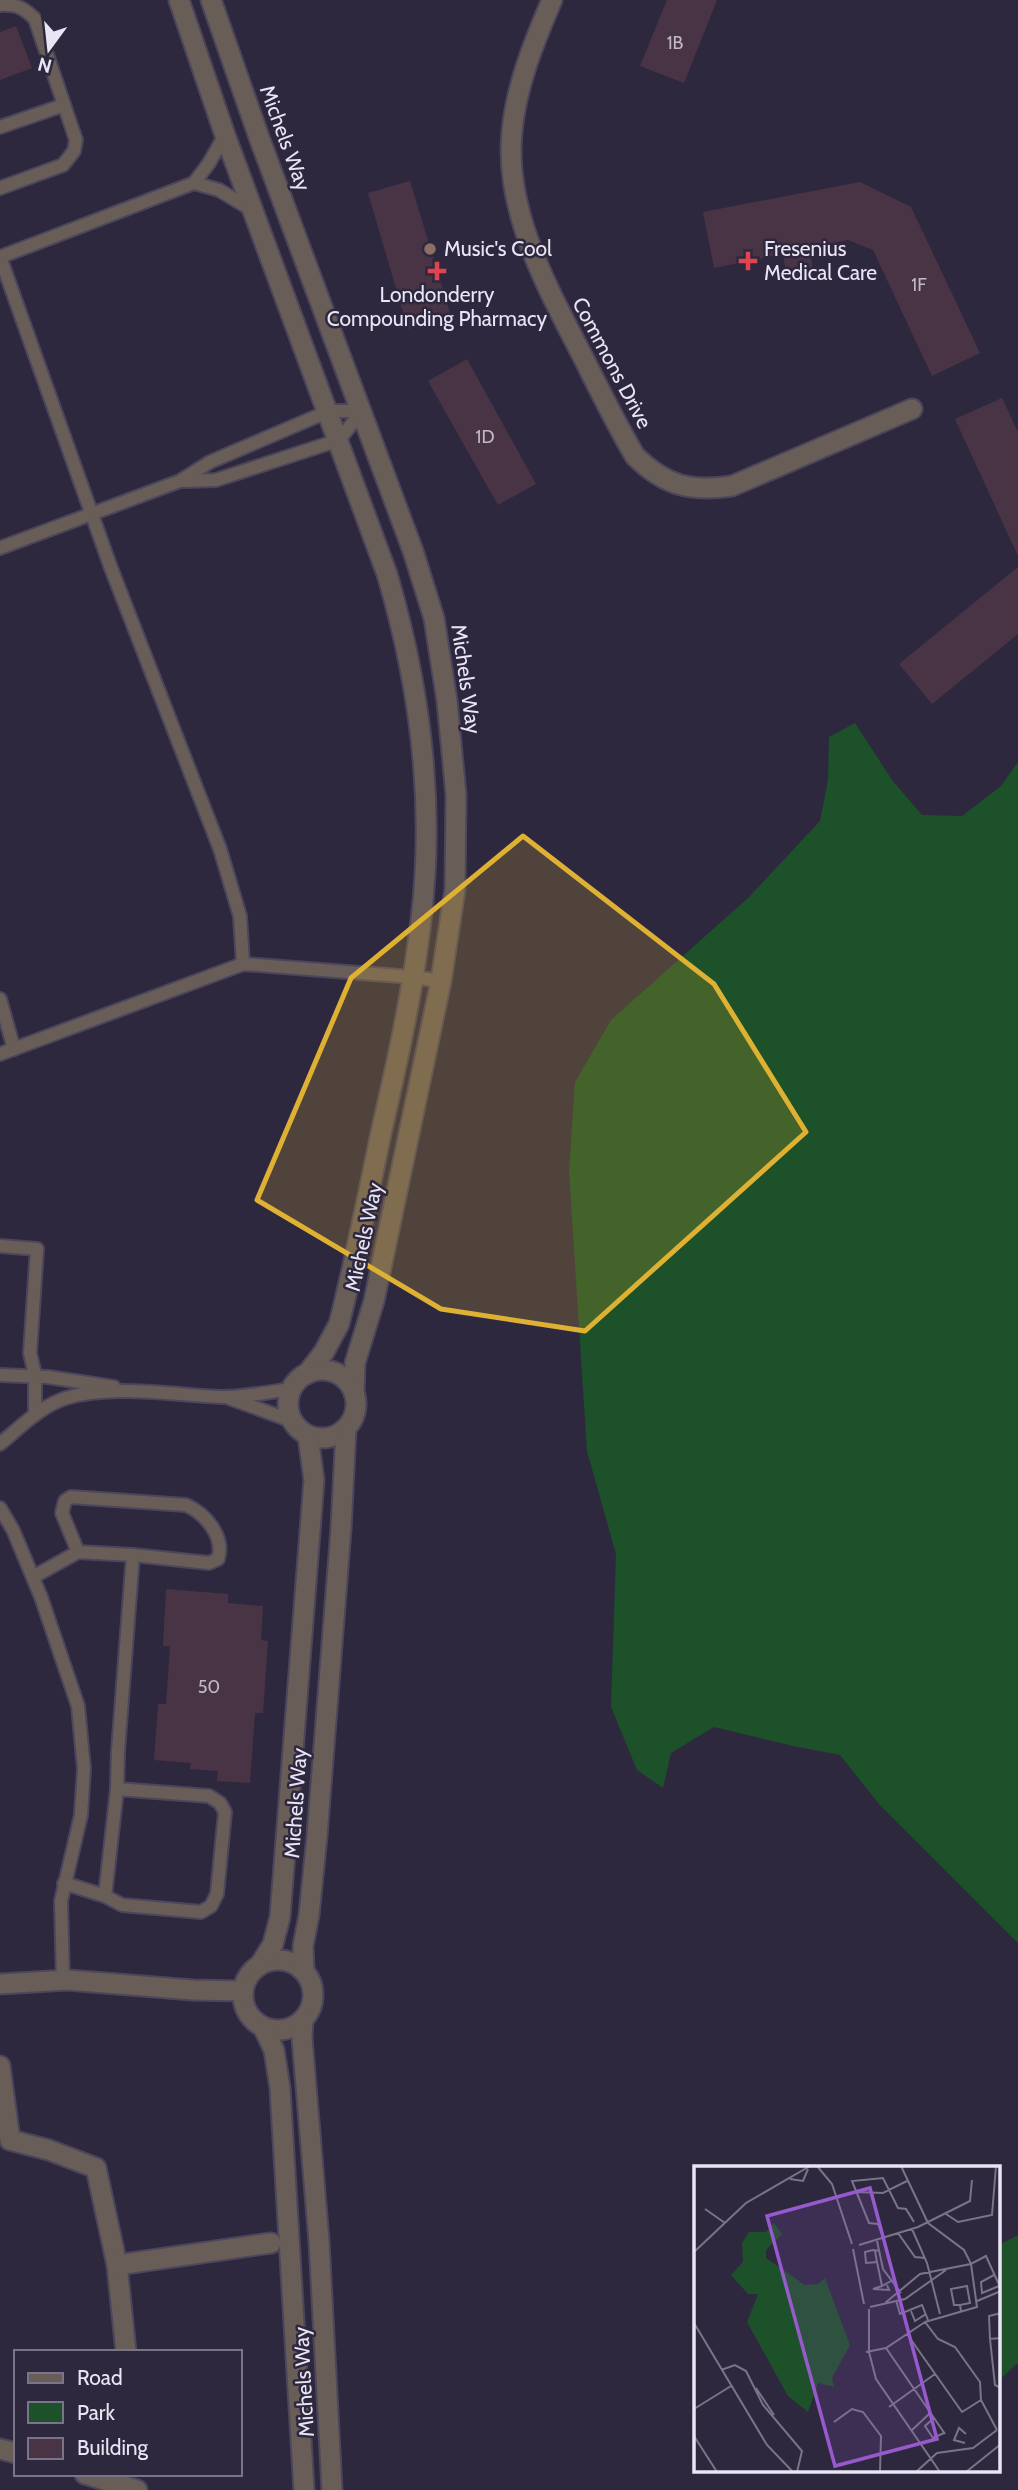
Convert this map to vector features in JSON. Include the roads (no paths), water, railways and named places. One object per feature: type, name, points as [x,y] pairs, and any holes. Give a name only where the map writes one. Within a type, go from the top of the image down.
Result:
[{"type":"street","name":"Michels Way","points":[[179,0],[252,210],[387,575],[400,618],[417,701],[422,743],[426,831],[421,920],[412,977],[390,1093],[343,1308],[334,1336],[307,1374]]},
{"type":"street","name":"Michels Way","points":[[211,0],[425,588],[434,618],[454,753],[457,840],[451,925],[374,1301],[355,1363],[355,1393]]},
{"type":"street","name":"Commons Drive","points":[[552,0],[532,47],[517,97],[511,162],[516,195],[548,290],[635,456],[651,472],[668,482],[709,489],[732,486],[912,409]]},
{"type":"street","points":[[318,1370],[330,1371],[349,1383],[355,1393],[355,1412],[346,1429],[328,1438],[308,1436],[292,1420],[288,1399],[298,1380],[307,1374],[318,1370]]},
{"type":"street","name":"Michels Way","points":[[304,1970],[303,1947],[317,1836],[341,1529],[346,1429]]},
{"type":"street","name":"Michels Way","points":[[260,1965],[273,1944],[280,1917],[314,1480],[308,1436]]},
{"type":"street","points":[[281,1960],[304,1970],[312,1987],[313,1999],[310,2011],[303,2021],[284,2030],[263,2027],[247,2012],[243,1991],[252,1972],[260,1965],[281,1960]]},
{"type":"street","points":[[0,1984],[63,1980],[243,1991]]},
{"type":"street","name":"Michels Way","points":[[303,2021],[302,2038],[321,2265],[332,2490]]},
{"type":"street","name":"Michels Way","points":[[263,2027],[274,2050],[280,2088],[304,2490]]},
{"type":"street","points":[[0,2066],[9,2140],[48,2150],[96,2168],[117,2264],[126,2350]]},
{"type":"street","points":[[117,2264],[271,2243]]},
{"type":"street","points":[[92,2476],[138,2490]]},
{"type":"lane","points":[[0,5],[12,4],[24,8],[35,19],[76,140],[69,159],[63,165],[0,188]]},
{"type":"lane","points":[[0,127],[64,105]]},
{"type":"lane","points":[[225,135],[194,183],[0,257],[111,568],[220,849],[240,916],[243,964]]},
{"type":"lane","points":[[194,183],[219,190],[252,210]]},
{"type":"lane","points":[[0,548],[180,481],[210,462],[328,411],[362,411]]},
{"type":"lane","points":[[180,481],[216,480],[339,440],[362,411]]},
{"type":"lane","points":[[0,1054],[243,964],[441,981]]},
{"type":"lane","points":[[0,999],[15,1049]]},
{"type":"lane","points":[[0,1246],[37,1249],[30,1353],[35,1375],[35,1415]]},
{"type":"lane","points":[[0,1375],[35,1375],[142,1392]]},
{"type":"lane","points":[[0,1444],[35,1415],[64,1399],[83,1394],[142,1392],[225,1397],[292,1389]]},
{"type":"lane","points":[[225,1397],[292,1420]]},
{"type":"lane","points":[[33,1577],[78,1552],[209,1563],[218,1559],[221,1548],[218,1535],[195,1509],[186,1505],[71,1497],[65,1502],[62,1513],[78,1552]]},
{"type":"lane","points":[[0,1507],[33,1577],[78,1706],[84,1769],[83,1792],[81,1815],[61,1901],[63,1980]]},
{"type":"lane","points":[[105,1896],[117,1789],[133,1555]]},
{"type":"lane","points":[[64,1883],[105,1896],[122,1905],[201,1912],[211,1906],[217,1895],[225,1812],[220,1803],[209,1796],[117,1789]]},
{"type":"place","name":"Music's Cool","points":[[430,249]]},
{"type":"place","name":"Fresenius Medical Care","points":[[748,261]]},
{"type":"place","name":"Londonderry Compounding Pharmacy","points":[[437,271]]}]
